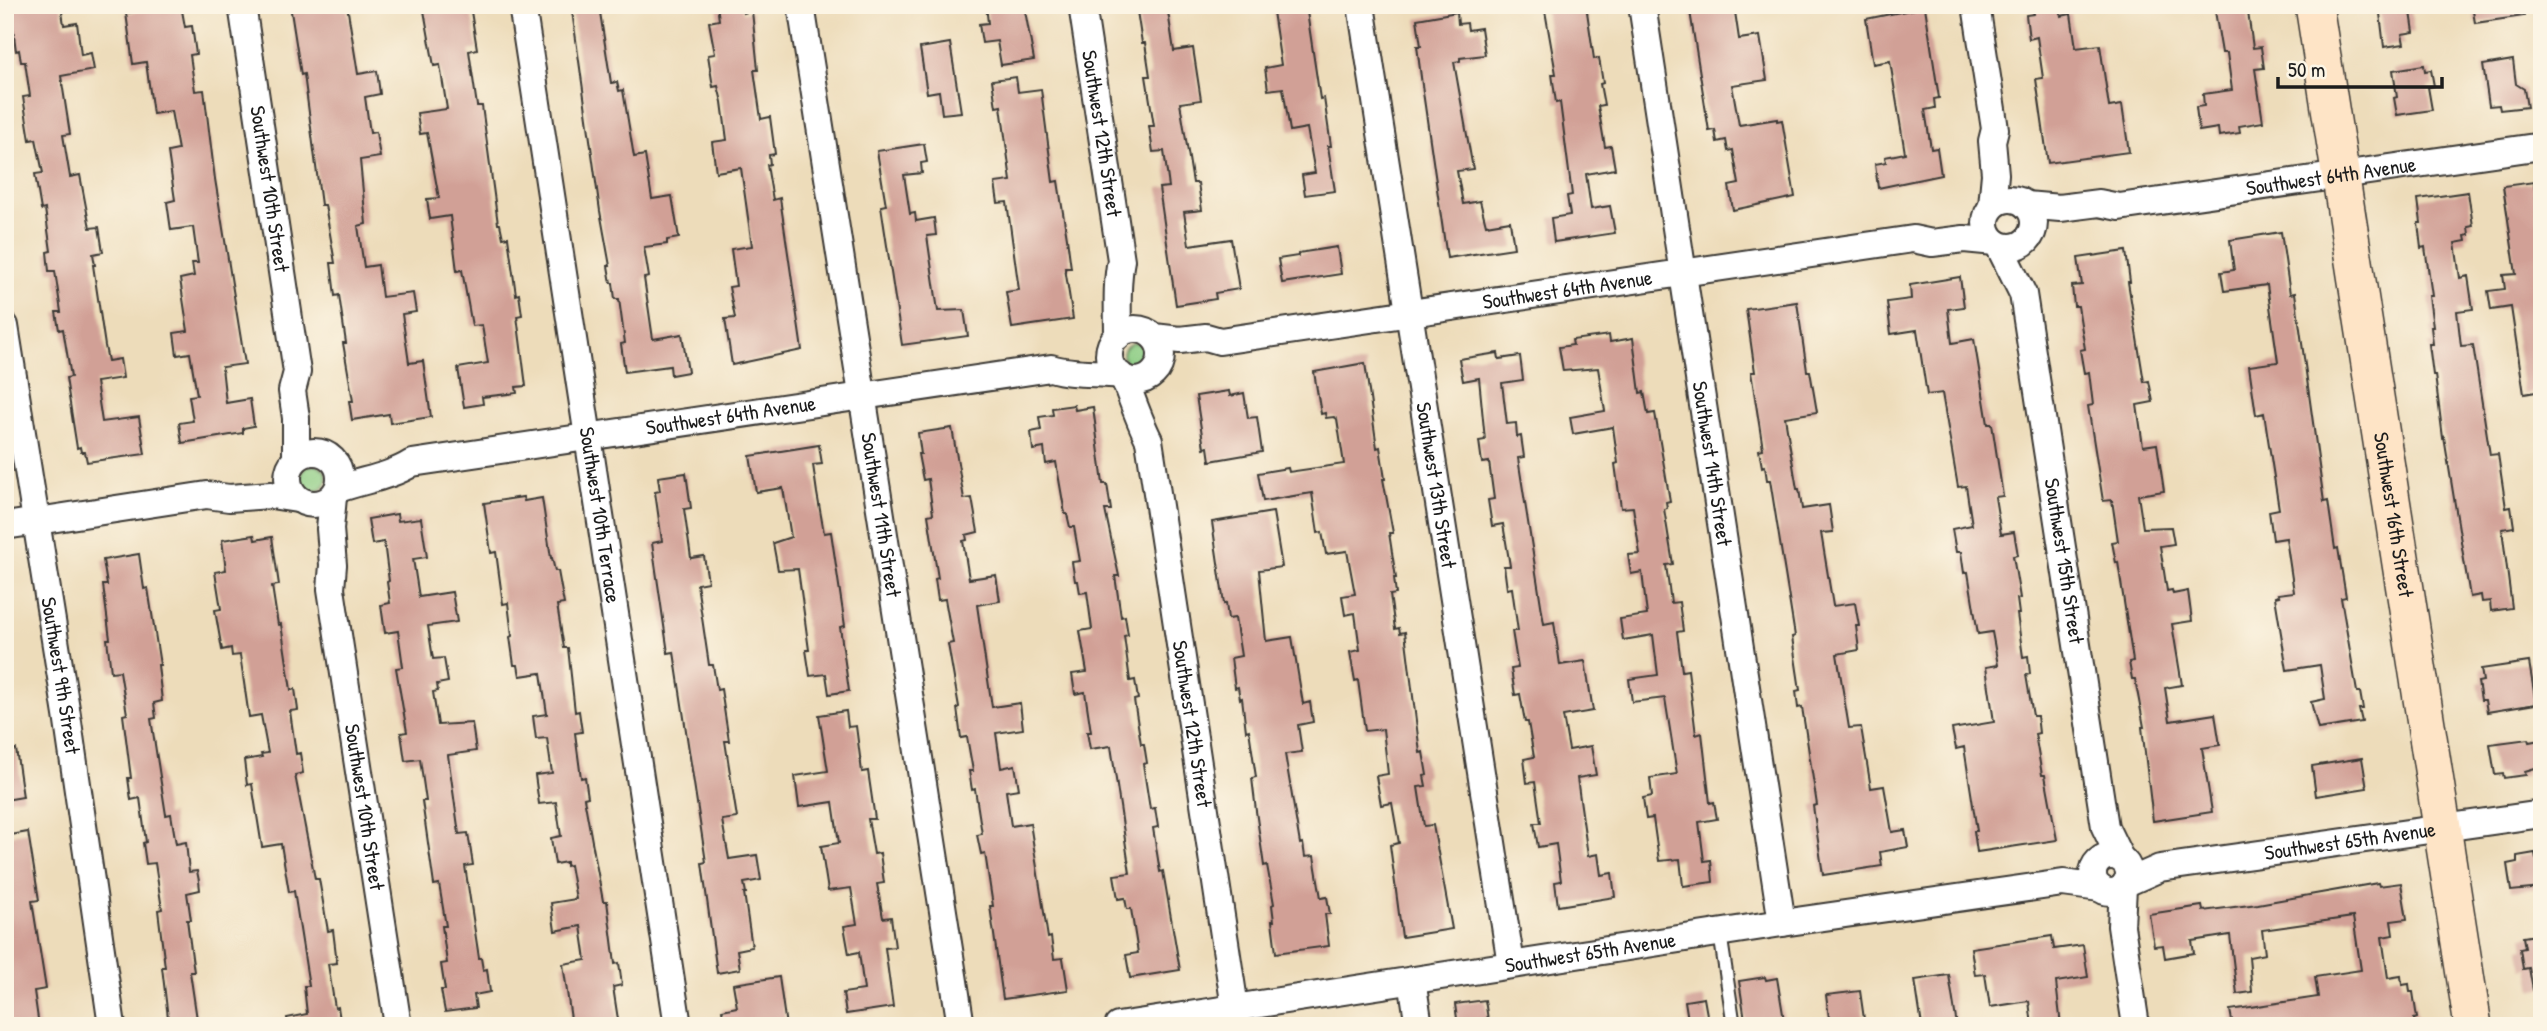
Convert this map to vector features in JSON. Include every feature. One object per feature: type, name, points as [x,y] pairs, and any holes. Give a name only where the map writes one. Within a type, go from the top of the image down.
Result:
[{"type":"street","name":"Southwest 10th Street","points":[[242,5],[297,372],[292,391],[296,418],[294,461]]},
{"type":"street","name":"Southwest 10th Terrace","points":[[522,5],[678,1026]]},
{"type":"street","name":"Southwest 11th Street","points":[[801,5],[961,1026]]},
{"type":"street","name":"Southwest 12th Street","points":[[1082,5],[1121,260],[1131,278],[1136,307],[1151,335]]},
{"type":"street","name":"Southwest 13th Street","points":[[1362,5],[1511,964]]},
{"type":"street","name":"Southwest 14th Street","points":[[1642,5],[1782,923]]},
{"type":"street","points":[[1976,5],[1995,129],[1992,141],[1996,174],[1986,226],[1997,243],[2012,247],[2022,244],[2030,237],[2034,219],[2011,176],[2006,141],[1995,129]]},
{"type":"street","name":"Southwest 16th Street","points":[[2315,5],[2473,1026]]},
{"type":"street","name":"Southwest 64th Avenue","points":[[2023,202],[2060,208],[2099,203],[2119,207],[2542,146]]},
{"type":"street","points":[[1991,208],[2005,199],[2023,202]]},
{"type":"street","name":"Southwest 64th Avenue","points":[[2030,237],[2064,223],[2102,218],[2119,207]]},
{"type":"street","name":"Southwest 64th Avenue","points":[[1913,239],[1930,226],[1959,222],[1991,208]]},
{"type":"street","name":"Southwest 15th Street","points":[[2023,294],[2030,237]]},
{"type":"street","name":"Southwest 64th Avenue","points":[[1151,335],[1186,340],[1206,337],[1220,341],[1913,239],[1932,243],[1964,239],[1997,243]]},
{"type":"street","name":"Southwest 15th Street","points":[[1997,243],[2023,294],[2136,1026]]},
{"type":"street","name":"Southwest 12th Street","points":[[1116,338],[1119,300],[1116,281],[1121,260]]},
{"type":"street","name":"Southwest 9th Street","points":[[5,326],[112,1026]]},
{"type":"street","points":[[1131,329],[1151,335],[1161,352],[1155,371],[1138,380],[1122,376],[1113,368],[1110,358],[1116,338],[1131,329]]},
{"type":"street","name":"Southwest 64th Avenue","points":[[1051,368],[1064,357],[1090,352],[1116,338]]},
{"type":"street","name":"Southwest 64th Avenue","points":[[1155,371],[1184,356],[1207,353],[1220,341]]},
{"type":"street","name":"Southwest 64th Avenue","points":[[330,457],[358,462],[396,458],[412,463],[1051,368],[1067,373],[1095,371],[1122,376]]},
{"type":"street","name":"Southwest 12th Street","points":[[1149,440],[1153,422],[1150,404],[1155,371]]},
{"type":"street","name":"Southwest 10th Street","points":[[297,372],[309,389],[315,428],[330,457]]},
{"type":"street","name":"Southwest 12th Street","points":[[1122,376],[1134,399],[1139,420],[1149,440],[1235,1008]]},
{"type":"street","points":[[5,526],[207,495],[229,498],[271,495],[318,505],[335,493],[340,474],[330,457],[311,452],[267,476],[229,484],[207,495]]},
{"type":"street","points":[[294,461],[287,479],[292,494],[300,501]]},
{"type":"street","name":"Southwest 64th Avenue","points":[[335,493],[369,478],[397,473],[412,463]]},
{"type":"street","name":"Southwest 10th Street","points":[[335,493],[330,529],[334,565],[331,589],[398,1026]]},
{"type":"street","name":"Southwest 10th Street","points":[[300,501],[313,524],[319,567],[331,589]]},
{"type":"street","name":"Southwest 65th Avenue","points":[[1121,1025],[2111,874],[2542,814]]},
{"type":"street","points":[[1412,981],[1419,1026]]},
{"type":"lane","points":[[1720,933],[1734,1026]]},
{"type":"green space","points":[[1135,343],[1146,350],[1147,355],[1140,366],[1135,367],[1124,360],[1123,355],[1130,344]]},
{"type":"green space","points":[[314,465],[323,469],[327,478],[323,487],[314,491],[305,487],[301,478],[305,469]]},
{"type":"building","points":[[10,5],[61,5],[64,25],[77,23],[81,55],[91,53],[94,70],[61,76],[70,134],[63,135],[70,177],[80,175],[90,228],[99,227],[103,252],[93,254],[93,265],[105,346],[108,361],[120,359],[123,378],[96,382],[102,422],[139,417],[145,454],[87,462],[85,452],[81,452],[80,447],[77,448],[66,378],[71,377],[63,329],[59,330],[56,312],[61,312],[55,271],[49,271],[47,252],[51,251],[45,209],[41,210],[35,174],[43,173],[36,139],[30,140],[23,97],[30,96],[25,62],[21,62],[19,50],[16,51]]},
{"type":"building","points":[[181,5],[185,27],[192,26],[196,54],[190,55],[195,91],[204,90],[215,179],[245,364],[222,367],[226,403],[250,399],[254,426],[243,428],[243,433],[182,443],[179,423],[193,421],[189,396],[197,395],[190,353],[177,355],[174,333],[188,331],[180,279],[194,276],[192,263],[198,263],[193,227],[171,230],[167,202],[175,200],[168,152],[178,150],[171,111],[153,114],[146,62],[133,64],[126,13]]},
{"type":"building","points":[[290,5],[347,5],[358,74],[377,71],[380,94],[365,97],[370,133],[376,132],[380,157],[360,160],[366,224],[358,226],[364,267],[378,265],[382,297],[413,293],[416,312],[402,314],[409,363],[423,361],[431,417],[390,423],[389,414],[352,420],[349,401],[353,401],[343,343],[346,343],[339,295],[335,296],[331,263],[335,263],[325,205],[321,205],[304,74],[301,75]]},
{"type":"building","points":[[423,5],[470,5],[477,49],[469,51],[477,106],[482,106],[498,224],[503,238],[508,237],[516,295],[519,294],[522,315],[517,316],[526,386],[516,387],[517,393],[482,397],[483,404],[464,407],[458,368],[488,363],[482,325],[472,326],[462,270],[457,271],[450,216],[430,219],[427,199],[439,198],[427,133],[420,134],[417,113],[447,109],[440,65],[434,66]]},
{"type":"building","points":[[717,5],[741,5],[743,13],[752,11],[758,70],[754,70],[761,119],[770,117],[775,154],[769,155],[770,164],[767,165],[773,200],[780,198],[802,350],[732,365],[725,319],[735,318],[729,287],[736,286],[731,249],[752,246],[741,168],[716,172],[712,142],[727,140],[722,102],[718,86],[713,87],[708,55],[715,54],[709,22],[719,20]]},
{"type":"building","points":[[986,5],[1024,5],[1034,60],[1001,65],[997,41],[982,43],[979,24],[988,23]]},
{"type":"building","points":[[1136,5],[1167,5],[1174,51],[1193,48],[1201,100],[1180,103],[1193,183],[1198,183],[1202,210],[1184,212],[1189,245],[1231,239],[1239,289],[1215,293],[1216,299],[1176,305],[1159,188],[1169,187],[1164,151],[1153,152],[1149,126],[1154,126],[1146,76],[1150,76]]},
{"type":"building","points":[[1272,5],[1306,5],[1320,99],[1324,98],[1335,191],[1305,195],[1302,175],[1315,173],[1307,128],[1290,131],[1283,88],[1268,90],[1265,68],[1281,65]]},
{"type":"building","points":[[1544,5],[1586,5],[1594,59],[1599,58],[1603,83],[1600,84],[1604,105],[1598,106],[1605,147],[1611,146],[1615,169],[1586,174],[1591,209],[1610,206],[1615,233],[1554,242],[1551,218],[1570,215],[1567,196],[1572,195],[1560,102],[1556,103],[1552,74],[1556,74]]},
{"type":"building","points":[[1689,5],[1734,5],[1739,39],[1760,36],[1767,80],[1732,85],[1739,125],[1782,120],[1795,197],[1733,210],[1729,186],[1739,184],[1733,150],[1728,151],[1726,140],[1717,142],[1715,130],[1709,131]]},
{"type":"building","points":[[2032,5],[2059,5],[2061,16],[2071,14],[2076,48],[2100,45],[2109,107],[2122,105],[2129,152],[2048,163],[2036,79],[2043,78],[2037,37],[2029,39],[2026,15],[2034,14]]},
{"type":"building","points":[[2214,5],[2247,5],[2253,48],[2261,47],[2264,68],[2255,69],[2263,122],[2239,126],[2240,133],[2219,136],[2218,128],[2199,131],[2196,107],[2204,106],[2203,94],[2232,90],[2227,53],[2222,53]]},
{"type":"building","points":[[2379,5],[2410,5],[2414,32],[2402,34],[2404,44],[2384,47]]},
{"type":"building","points":[[2472,5],[2523,5],[2524,16],[2475,23]]},
{"type":"building","points":[[599,6],[611,83],[617,82],[619,91],[623,90],[634,157],[645,155],[652,199],[672,196],[679,238],[667,240],[667,244],[644,247],[649,277],[644,278],[653,339],[682,334],[688,372],[671,375],[670,366],[625,372],[621,344],[625,343],[619,299],[615,299],[608,266],[572,11]]},
{"type":"building","points":[[1925,7],[1939,98],[1934,99],[1935,108],[1925,110],[1931,149],[1937,148],[1941,175],[1878,188],[1875,164],[1886,162],[1885,157],[1905,153],[1890,61],[1873,64],[1866,19]]},
{"type":"building","points":[[1457,12],[1458,24],[1467,23],[1468,30],[1481,28],[1485,55],[1460,58],[1460,61],[1454,62],[1473,169],[1457,171],[1463,204],[1480,201],[1486,225],[1510,221],[1514,248],[1447,258],[1417,46],[1421,46],[1417,19]]},
{"type":"building","points":[[950,43],[961,112],[942,114],[939,91],[927,93],[920,48]]},
{"type":"building","points":[[2513,60],[2516,84],[2524,89],[2527,107],[2500,110],[2499,105],[2489,106],[2483,65]]},
{"type":"building","points":[[2424,65],[2425,71],[2431,70],[2434,86],[2428,87],[2432,110],[2397,115],[2393,70]]},
{"type":"building","points":[[1016,77],[1018,92],[1041,89],[1053,182],[1058,181],[1067,238],[1071,268],[1065,268],[1073,319],[1012,328],[1006,292],[1019,290],[1007,202],[998,203],[995,183],[1011,181],[1001,106],[996,107],[992,80]]},
{"type":"building","points":[[924,144],[927,162],[921,163],[922,173],[904,175],[910,214],[915,213],[916,221],[934,218],[936,235],[927,236],[938,311],[964,310],[968,336],[902,345],[881,206],[886,205],[877,151]]},
{"type":"building","points":[[2534,182],[2542,250],[2542,391],[2524,394],[2511,307],[2491,310],[2488,291],[2505,289],[2503,275],[2516,274],[2503,186]]},
{"type":"building","points":[[2468,192],[2473,226],[2468,227],[2469,235],[2465,236],[2466,241],[2455,243],[2460,278],[2468,276],[2473,309],[2457,311],[2461,346],[2473,345],[2490,455],[2498,454],[2506,508],[2511,507],[2514,527],[2502,529],[2512,608],[2491,611],[2490,601],[2482,602],[2481,595],[2470,597],[2433,375],[2429,344],[2433,344],[2429,296],[2432,296],[2425,247],[2421,248],[2418,223],[2421,223],[2418,199]]},
{"type":"building","points":[[2281,232],[2290,294],[2295,293],[2324,502],[2328,501],[2335,549],[2338,548],[2346,597],[2341,598],[2357,692],[2360,692],[2363,709],[2359,709],[2362,722],[2318,729],[2311,702],[2325,699],[2320,665],[2287,670],[2275,597],[2279,596],[2278,594],[2294,592],[2286,538],[2273,540],[2269,511],[2279,509],[2264,413],[2256,415],[2249,366],[2278,362],[2267,285],[2224,291],[2221,272],[2234,270],[2230,240]]},
{"type":"building","points":[[1337,247],[1341,274],[1282,283],[1278,259]]},
{"type":"building","points":[[2126,251],[2128,282],[2144,382],[2149,381],[2153,402],[2137,405],[2143,446],[2157,444],[2164,491],[2138,495],[2143,528],[2171,527],[2174,544],[2160,546],[2167,591],[2172,590],[2173,594],[2188,591],[2192,621],[2172,624],[2182,685],[2165,688],[2170,721],[2215,714],[2220,745],[2202,748],[2212,812],[2153,821],[2144,727],[2129,662],[2133,661],[2118,562],[2116,563],[2112,542],[2118,541],[2112,500],[2103,501],[2088,406],[2093,405],[2089,372],[2084,373],[2080,350],[2085,349],[2072,286],[2082,285],[2078,258]]},
{"type":"building","points":[[1960,277],[1964,307],[1948,309],[1952,343],[1974,339],[1988,424],[1992,424],[2003,496],[1995,497],[2001,534],[2014,532],[2018,555],[2013,556],[2020,598],[2017,599],[2017,614],[2023,657],[2028,656],[2030,674],[2026,675],[2033,716],[2037,716],[2039,733],[2035,734],[2057,840],[1977,852],[1974,831],[1977,831],[1964,747],[1956,749],[1952,729],[1994,722],[1986,667],[1998,665],[1992,632],[1978,634],[1968,572],[1964,573],[1961,552],[1956,552],[1952,529],[1972,525],[1966,486],[1958,487],[1942,393],[1927,395],[1917,330],[1891,334],[1887,302],[1911,299],[1910,285]]},
{"type":"building","points":[[1797,302],[1807,371],[1810,371],[1817,412],[1785,417],[1797,489],[1802,509],[1829,505],[1833,532],[1821,533],[1833,606],[1855,603],[1859,626],[1856,626],[1859,650],[1837,654],[1849,728],[1861,727],[1871,788],[1884,786],[1892,832],[1905,830],[1908,847],[1880,852],[1882,866],[1823,875],[1813,806],[1817,805],[1802,707],[1798,708],[1796,691],[1800,690],[1792,637],[1795,636],[1770,480],[1767,480],[1765,466],[1762,467],[1759,450],[1763,449],[1751,372],[1755,372],[1746,309]]},
{"type":"building","points":[[1609,335],[1610,342],[1633,338],[1640,393],[1644,392],[1648,414],[1655,413],[1670,501],[1666,502],[1667,508],[1664,509],[1673,564],[1666,565],[1671,603],[1679,602],[1683,631],[1677,632],[1682,671],[1688,670],[1696,735],[1702,733],[1710,803],[1714,802],[1717,819],[1699,822],[1704,861],[1711,860],[1713,882],[1683,886],[1680,859],[1659,861],[1653,818],[1646,819],[1643,798],[1652,796],[1650,778],[1677,774],[1665,698],[1632,702],[1629,679],[1658,675],[1653,635],[1623,640],[1620,619],[1647,615],[1642,572],[1631,574],[1628,555],[1640,554],[1633,507],[1621,508],[1613,427],[1573,434],[1570,417],[1605,411],[1598,368],[1563,371],[1559,347],[1573,345],[1572,340]]},
{"type":"building","points":[[1498,353],[1499,359],[1520,356],[1523,380],[1502,383],[1507,424],[1516,423],[1517,437],[1521,436],[1524,457],[1518,458],[1544,624],[1554,622],[1560,665],[1585,661],[1593,711],[1563,716],[1569,750],[1591,746],[1596,775],[1577,778],[1588,856],[1598,854],[1601,875],[1612,873],[1615,897],[1558,906],[1555,882],[1561,881],[1556,844],[1538,847],[1534,823],[1541,823],[1535,782],[1527,783],[1524,759],[1534,757],[1528,722],[1525,722],[1520,694],[1515,695],[1511,669],[1518,668],[1512,631],[1518,631],[1512,588],[1507,589],[1504,566],[1510,566],[1503,524],[1492,526],[1488,500],[1494,499],[1489,462],[1482,463],[1479,441],[1485,440],[1479,378],[1463,381],[1459,359]]},
{"type":"building","points":[[1365,363],[1393,533],[1389,533],[1396,594],[1390,595],[1395,629],[1399,628],[1400,633],[1405,632],[1420,753],[1423,752],[1427,775],[1424,776],[1426,786],[1418,787],[1424,826],[1433,825],[1452,929],[1402,937],[1390,845],[1399,843],[1392,803],[1381,805],[1376,776],[1388,774],[1383,729],[1365,731],[1358,680],[1355,681],[1350,652],[1360,650],[1355,613],[1345,615],[1342,596],[1355,594],[1347,551],[1326,554],[1322,532],[1318,533],[1312,493],[1263,501],[1258,473],[1288,468],[1289,472],[1344,464],[1337,419],[1326,418],[1325,413],[1321,414],[1314,372]]},
{"type":"building","points":[[1229,391],[1230,396],[1244,393],[1248,418],[1257,417],[1262,452],[1210,461],[1208,447],[1204,448],[1196,396]]},
{"type":"building","points":[[1074,405],[1075,410],[1093,407],[1103,484],[1107,484],[1111,510],[1105,510],[1119,576],[1115,576],[1121,617],[1125,616],[1128,635],[1124,636],[1130,681],[1135,680],[1138,699],[1134,700],[1147,763],[1143,764],[1150,809],[1155,808],[1158,827],[1153,828],[1180,970],[1130,978],[1126,955],[1138,953],[1131,909],[1127,909],[1125,898],[1118,899],[1114,875],[1130,873],[1111,746],[1090,749],[1087,732],[1091,732],[1085,692],[1075,694],[1072,674],[1087,672],[1080,631],[1092,629],[1087,592],[1080,593],[1078,581],[1075,581],[1072,562],[1080,561],[1074,527],[1070,527],[1065,514],[1056,462],[1046,464],[1044,448],[1033,450],[1031,432],[1041,430],[1039,417],[1053,415],[1052,408]]},
{"type":"building","points":[[952,428],[964,499],[972,498],[978,532],[966,535],[967,540],[963,541],[969,579],[996,575],[1000,601],[977,605],[992,707],[1020,703],[1023,729],[996,733],[1001,768],[1015,765],[1019,789],[1006,791],[1011,826],[1030,823],[1048,938],[1051,937],[1054,959],[1063,958],[1068,990],[1003,999],[985,853],[981,854],[977,835],[982,834],[975,789],[972,790],[969,771],[973,771],[967,737],[961,738],[959,707],[948,644],[953,643],[945,599],[938,600],[935,579],[938,578],[928,515],[933,514],[928,479],[923,480],[918,454],[921,454],[918,433]]},
{"type":"building","points":[[819,445],[822,464],[813,465],[824,533],[831,532],[845,626],[840,627],[849,691],[829,694],[826,674],[810,676],[798,569],[778,570],[773,543],[791,537],[783,488],[756,492],[750,456]]},
{"type":"building","points":[[686,473],[691,508],[684,509],[691,558],[704,556],[708,582],[697,584],[709,665],[713,665],[717,690],[721,689],[729,741],[725,741],[737,818],[722,820],[729,859],[757,855],[761,880],[744,883],[752,947],[737,950],[740,969],[717,973],[702,863],[706,862],[674,652],[668,653],[652,543],[662,541],[655,492],[660,491],[658,477]]},
{"type":"building","points":[[523,497],[524,501],[542,498],[551,558],[555,571],[558,571],[564,604],[557,605],[564,648],[568,648],[575,712],[579,711],[582,732],[575,733],[581,778],[585,777],[588,797],[584,798],[603,901],[607,901],[615,964],[619,963],[622,985],[613,987],[619,1026],[572,1026],[563,964],[586,960],[581,926],[555,931],[551,903],[576,899],[570,865],[566,866],[566,862],[555,864],[551,838],[561,836],[556,802],[539,804],[535,775],[552,773],[547,738],[536,739],[533,716],[547,714],[541,673],[520,676],[518,665],[514,665],[508,603],[503,604],[496,552],[491,553],[484,503]]},
{"type":"building","points":[[1273,512],[1282,567],[1259,570],[1266,641],[1292,637],[1303,704],[1310,702],[1313,722],[1298,725],[1302,752],[1285,754],[1300,844],[1303,843],[1305,857],[1314,856],[1321,898],[1327,897],[1330,914],[1325,914],[1329,946],[1276,953],[1272,921],[1274,904],[1267,865],[1264,866],[1256,811],[1252,778],[1256,777],[1249,730],[1246,731],[1242,698],[1240,699],[1238,687],[1235,688],[1231,658],[1241,656],[1235,618],[1228,619],[1226,603],[1224,604],[1212,522]]},
{"type":"building","points":[[397,514],[398,521],[421,518],[427,557],[413,559],[419,597],[452,592],[457,622],[428,626],[433,659],[444,658],[448,682],[437,684],[438,691],[433,692],[438,725],[472,723],[476,751],[448,755],[459,834],[468,833],[473,865],[465,866],[479,958],[483,970],[487,969],[490,992],[474,995],[476,1008],[445,1012],[441,990],[445,990],[441,964],[447,963],[442,926],[446,926],[439,884],[434,885],[422,801],[426,801],[420,759],[405,761],[401,733],[407,732],[396,668],[403,667],[398,631],[385,633],[381,605],[390,603],[384,542],[372,544],[368,519]]},
{"type":"building","points":[[254,535],[255,540],[272,537],[279,585],[272,586],[291,690],[295,689],[298,710],[290,711],[296,754],[300,753],[303,773],[295,775],[315,879],[319,879],[328,931],[333,930],[337,963],[328,964],[335,1008],[338,1007],[341,1026],[288,1026],[287,1018],[307,1014],[304,986],[309,986],[294,891],[289,892],[281,844],[262,847],[252,784],[247,785],[244,760],[262,757],[261,754],[268,753],[261,715],[249,717],[240,655],[232,656],[231,648],[222,650],[215,610],[221,609],[215,572],[226,570],[222,540]]},
{"type":"building","points":[[139,554],[144,589],[148,588],[160,665],[162,701],[154,703],[156,718],[151,719],[166,815],[171,814],[176,844],[186,842],[189,872],[197,871],[199,881],[200,890],[187,893],[191,920],[187,920],[194,972],[190,972],[198,1026],[169,1026],[158,910],[162,909],[155,863],[146,864],[140,798],[131,800],[123,715],[127,714],[120,671],[111,672],[103,585],[107,585],[103,560]]},
{"type":"building","points":[[2529,662],[2536,704],[2487,712],[2485,700],[2481,700],[2478,682],[2483,681],[2481,669]]},
{"type":"building","points":[[846,711],[848,727],[856,726],[862,772],[868,771],[875,819],[868,819],[874,854],[880,853],[884,883],[877,884],[883,918],[891,917],[895,947],[885,948],[893,1007],[846,1014],[843,993],[864,990],[859,952],[849,954],[844,926],[857,924],[851,888],[828,891],[821,846],[839,843],[833,802],[799,807],[795,776],[828,771],[819,715]]},
{"type":"building","points":[[2528,739],[2529,742],[2540,740],[2542,766],[2525,771],[2526,775],[2504,778],[2503,774],[2495,775],[2490,744]]},
{"type":"building","points":[[16,749],[23,797],[5,800],[5,750]]},
{"type":"building","points":[[2362,758],[2367,788],[2316,796],[2312,766]]},
{"type":"building","points":[[28,832],[39,900],[32,901],[46,989],[34,991],[39,1026],[5,1026],[5,836]]},
{"type":"building","points":[[2535,853],[2536,858],[2542,857],[2542,888],[2511,891],[2507,864],[2517,862],[2517,856]]},
{"type":"building","points":[[2378,883],[2379,886],[2401,883],[2407,919],[2391,921],[2393,935],[2382,937],[2388,978],[2401,976],[2402,985],[2409,984],[2410,992],[2413,992],[2417,1018],[2414,1019],[2415,1026],[2233,1026],[2230,1010],[2318,997],[2315,977],[2361,970],[2353,917],[2262,930],[2265,954],[2249,957],[2252,992],[2237,994],[2230,935],[2192,941],[2194,953],[2165,958],[2163,945],[2154,946],[2149,914],[2202,906],[2203,911],[2258,904]]},
{"type":"building","points":[[2542,934],[2542,989],[2533,990],[2529,968],[2523,969],[2520,949],[2525,948],[2523,937]]},
{"type":"building","points":[[2052,936],[2054,949],[2083,945],[2088,977],[2056,982],[2061,1026],[2032,1026],[2029,1001],[1990,1007],[1985,974],[1975,975],[1971,948]]},
{"type":"building","points":[[1949,975],[1957,1026],[1922,1026],[1915,980]]},
{"type":"building","points":[[779,977],[786,1026],[725,1026],[722,1010],[737,1007],[733,984]]},
{"type":"building","points":[[1765,977],[1766,980],[1777,978],[1785,1026],[1746,1026],[1739,981]]},
{"type":"building","points":[[1860,991],[1865,1026],[1830,1026],[1826,995]]},
{"type":"building","points":[[1704,998],[1709,1026],[1689,1026],[1685,1001]]},
{"type":"building","points":[[1485,1000],[1489,1026],[1458,1026],[1455,1004]]}]
